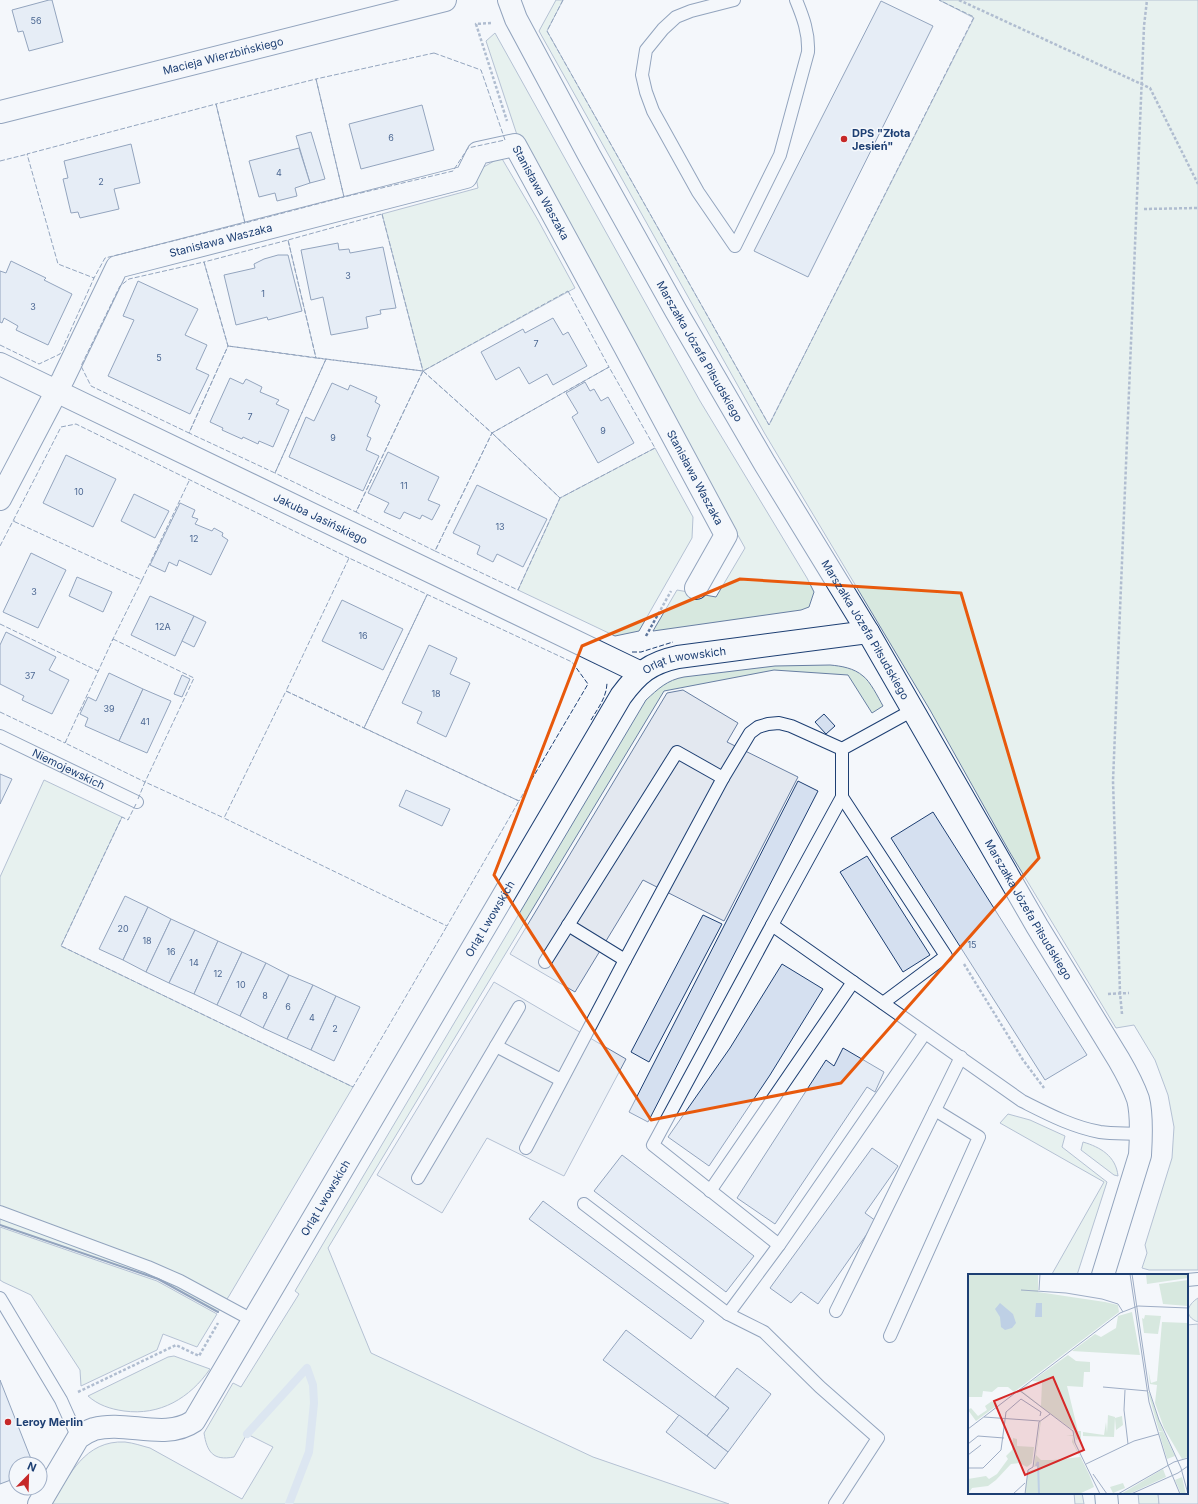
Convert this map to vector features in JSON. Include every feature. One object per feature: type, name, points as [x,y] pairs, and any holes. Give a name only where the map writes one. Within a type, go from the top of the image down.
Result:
[{"type":"street","name":"Macieja Wierzbińskiego","points":[[0,112],[445,0]]},
{"type":"street","name":"Marszałka Józefa Piłsudskiego","points":[[509,0],[516,19],[676,310],[765,464],[868,632],[998,860],[1119,1060],[1130,1081],[1138,1100],[1141,1134],[1140,1155],[1108,1274]]},
{"type":"street","name":"Stanisława Waszaka","points":[[56,391],[117,267],[466,177],[478,153],[515,145],[726,536],[696,588]]},
{"type":"street","name":"Jakuba Jasińskiego","points":[[0,364],[641,673]]},
{"type":"street","points":[[0,499],[56,391]]},
{"type":"street","name":"Orląt Lwowskich","points":[[78,1438],[86,1432],[94,1429],[114,1427],[156,1429],[179,1428],[187,1426],[194,1421],[621,696],[641,673],[663,660],[678,657],[868,632]]},
{"type":"street","points":[[39,1504],[78,1438]]},
{"type":"street","points":[[1106,1494],[1108,1504]]},
{"type":"lane","points":[[734,0],[691,11],[676,17],[667,25],[646,50],[642,75],[653,111],[698,192],[735,246],[780,155],[808,52],[809,42],[807,30],[796,0]]},
{"type":"lane","points":[[842,749],[913,710]]},
{"type":"lane","points":[[526,1148],[723,778],[750,733],[758,727],[779,723],[791,726],[842,749]]},
{"type":"lane","name":"Niemojewskich","points":[[0,736],[137,802]]},
{"type":"lane","points":[[779,1245],[653,1145],[842,797],[842,749]]},
{"type":"lane","points":[[544,962],[677,752],[723,778]]},
{"type":"lane","points":[[842,797],[946,956],[882,1003]]},
{"type":"lane","points":[[568,925],[625,960]]},
{"type":"lane","points":[[772,925],[1022,1101],[1047,1114],[1067,1122],[1100,1132],[1141,1134]]},
{"type":"lane","points":[[710,1191],[853,982]]},
{"type":"lane","points":[[418,1178],[519,1007]]},
{"type":"lane","points":[[728,1314],[779,1245],[925,1033]]},
{"type":"lane","points":[[496,1046],[561,1080]]},
{"type":"lane","points":[[836,1311],[961,1058]]},
{"type":"lane","points":[[890,1336],[980,1137],[935,1110]]},
{"type":"lane","points":[[584,1204],[728,1314],[764,1332],[820,1387],[878,1438],[835,1504]]},
{"type":"lane","points":[[0,1212],[148,1267],[180,1281],[254,1321]]},
{"type":"lane","points":[[1188,1280],[1198,1279]]},
{"type":"lane","points":[[0,1298],[61,1400],[78,1438]]},
{"type":"path","points":[[959,0],[1150,88],[1198,184]]},
{"type":"path","points":[[1123,1020],[1120,993],[1113,781],[1144,26],[1147,0]]},
{"type":"path","points":[[495,23],[476,24],[515,145]]},
{"type":"path","points":[[1144,208],[1198,208]]},
{"type":"path","points":[[646,636],[677,580],[696,588]]},
{"type":"path","points":[[946,956],[955,950],[1023,1060],[1047,1090]]},
{"type":"path","points":[[199,1356],[227,1307]]},
{"type":"path","points":[[61,1400],[176,1345],[225,1369]]},
{"type":"highlighted area","points":[[740,579],[961,593],[1039,858],[841,1083],[651,1120],[494,875],[582,646]]},
{"type":"shaded area","points":[[556,0],[563,0],[547,31],[769,425],[974,18],[939,0],[1198,0],[1198,1270],[1149,1270],[1142,1268],[1147,1253],[1145,1245],[1172,1158],[1174,1127],[1168,1095],[1155,1060],[1134,1025],[1116,1028],[1009,851],[930,710],[765,434],[539,31]]},
{"type":"shaded area","points":[[495,33],[700,401],[807,578],[814,592],[809,607],[801,610],[653,631],[677,590],[716,597],[745,548],[520,144],[486,41]]},
{"type":"shaded area","points":[[501,157],[538,220],[575,288],[423,371],[382,214],[478,188],[475,172]]},
{"type":"shaded area","points":[[655,448],[693,517],[692,538],[639,631],[615,636],[518,590],[560,498]]},
{"type":"shaded area","points":[[830,665],[852,669],[866,678],[883,706],[872,713],[848,675],[774,670],[664,691],[328,1248],[371,1353],[593,1457],[729,1504],[52,1504],[72,1471],[89,1453],[99,1447],[111,1443],[125,1442],[150,1448],[242,1499],[273,1447],[247,1434],[234,1457],[221,1458],[212,1454],[209,1450],[204,1433],[233,1383],[241,1387],[299,1294],[295,1291],[646,700],[659,689],[678,678],[775,666]]},
{"type":"shaded area","points":[[683,690],[738,723],[727,742],[798,777],[724,921],[643,880],[575,992],[510,954],[667,693]]},
{"type":"shaded area","points":[[44,780],[122,817],[61,946],[353,1087],[229,1296],[218,1312],[158,1279],[0,1225],[0,877]]},
{"type":"shaded area","points":[[494,982],[626,1059],[564,1176],[487,1138],[442,1213],[377,1175]]},
{"type":"shaded area","points":[[1008,1114],[1030,1120],[1065,1136],[1062,1147],[1107,1182],[1077,1274],[1052,1274],[1104,1182],[1000,1123]]},
{"type":"shaded area","points":[[1083,1142],[1106,1153],[1114,1163],[1118,1176],[1114,1175],[1081,1150]]},
{"type":"shaded area","points":[[0,1227],[157,1281],[217,1314],[197,1347],[163,1334],[157,1350],[81,1386],[80,1370],[31,1295],[0,1280]]},
{"type":"shaded area","points":[[1198,1298],[1198,1322],[1190,1317],[1188,1310],[1191,1304]]},
{"type":"shaded area","points":[[1198,1324],[1198,1504],[1159,1504],[1158,1494],[1188,1494],[1188,1325]]},
{"type":"shaded area","points":[[174,1356],[210,1369],[193,1388],[173,1403],[150,1411],[124,1411],[104,1406],[88,1396],[168,1357]]},
{"type":"shaded area","points":[[1074,1494],[1082,1494],[1084,1504],[1075,1504]]},
{"type":"shaded area","points":[[1138,1494],[1158,1494],[1159,1504],[1139,1504]]},
{"type":"building","points":[[52,0],[63,42],[29,51],[23,31],[18,32],[12,10]]},
{"type":"building","name":"DPS \"Złota Jesień\"","points":[[881,1],[933,26],[808,277],[754,251]]},
{"type":"building","points":[[422,105],[434,150],[361,169],[349,124]]},
{"type":"building","points":[[311,132],[325,179],[310,183],[296,136]]},
{"type":"building","points":[[131,144],[140,183],[114,189],[119,209],[80,218],[78,212],[71,213],[63,179],[68,178],[64,161]]},
{"type":"building","points":[[299,148],[310,183],[295,188],[297,196],[277,201],[275,193],[259,197],[249,161]]},
{"type":"building","points":[[338,243],[339,250],[349,249],[350,253],[383,247],[396,308],[380,310],[381,314],[366,317],[368,328],[331,335],[323,297],[311,300],[301,250]]},
{"type":"building","points":[[278,255],[288,255],[302,311],[268,320],[267,317],[236,325],[224,275],[255,268],[254,264]]},
{"type":"building","points":[[11,261],[46,278],[44,280],[72,294],[48,345],[16,330],[18,326],[4,318],[2,323],[0,322],[0,271],[6,273]]},
{"type":"building","points":[[138,281],[198,309],[185,335],[207,345],[196,369],[209,375],[190,414],[108,376],[134,320],[123,316]]},
{"type":"building","points":[[553,318],[563,335],[568,332],[587,366],[553,385],[547,374],[529,384],[519,367],[496,380],[481,352],[523,329],[525,333]]},
{"type":"building","points":[[230,378],[243,384],[246,379],[262,387],[260,392],[279,400],[276,404],[289,410],[273,447],[259,441],[258,444],[243,437],[242,439],[222,430],[223,428],[210,422]]},
{"type":"building","points":[[585,382],[590,391],[594,389],[601,401],[608,397],[634,443],[598,463],[572,417],[578,413],[566,393]]},
{"type":"building","points":[[332,383],[348,390],[350,385],[377,397],[375,402],[380,405],[367,436],[371,438],[366,450],[379,456],[363,491],[289,457],[306,417],[314,421]]},
{"type":"building","points":[[388,452],[439,477],[428,500],[440,505],[432,520],[422,515],[420,519],[404,512],[400,519],[384,512],[389,503],[368,493]]},
{"type":"building","points":[[66,455],[116,479],[93,527],[43,503]]},
{"type":"building","points":[[477,485],[547,519],[523,567],[497,554],[493,562],[477,554],[480,546],[453,533]]},
{"type":"building","points":[[134,494],[169,511],[155,538],[121,521]]},
{"type":"building","points":[[180,503],[195,510],[192,517],[198,519],[195,524],[212,531],[214,528],[223,533],[222,536],[228,540],[211,575],[179,560],[177,566],[169,562],[165,572],[150,565]]},
{"type":"building","points":[[31,553],[66,570],[38,628],[3,612]]},
{"type":"building","points":[[77,577],[112,592],[103,612],[69,596]]},
{"type":"building","points":[[150,596],[194,616],[175,656],[131,635]]},
{"type":"building","points":[[342,600],[403,629],[383,670],[322,641]]},
{"type":"building","points":[[194,616],[206,622],[194,647],[182,641]]},
{"type":"building","points":[[6,632],[56,657],[49,670],[69,680],[52,714],[22,700],[24,696],[0,684],[0,645]]},
{"type":"building","points":[[429,645],[457,658],[450,674],[470,683],[446,737],[417,723],[422,712],[402,703]]},
{"type":"building","points":[[109,673],[143,689],[119,741],[85,726],[88,718],[80,714],[88,697],[96,701]]},
{"type":"building","points":[[182,675],[190,679],[182,697],[174,694]]},
{"type":"building","points":[[143,689],[171,701],[147,753],[119,741]]},
{"type":"building","points":[[824,714],[835,726],[826,734],[815,722]]},
{"type":"building","points":[[0,774],[12,779],[0,804]]},
{"type":"building","points":[[798,781],[818,791],[648,1122],[629,1112]]},
{"type":"building","points":[[406,790],[450,809],[442,826],[399,806]]},
{"type":"building","points":[[933,812],[1087,1055],[1045,1080],[891,838]]},
{"type":"building","points":[[867,856],[930,955],[903,972],[840,872]]},
{"type":"building","points":[[125,896],[148,907],[123,960],[99,949]]},
{"type":"building","points":[[148,907],[171,919],[146,972],[123,960]]},
{"type":"building","points":[[703,915],[722,924],[649,1062],[631,1052]]},
{"type":"building","points":[[171,919],[195,930],[169,983],[146,972]]},
{"type":"building","points":[[195,930],[218,941],[194,994],[169,983]]},
{"type":"building","points":[[218,941],[242,952],[217,1005],[194,994]]},
{"type":"building","points":[[242,952],[266,963],[240,1016],[217,1005]]},
{"type":"building","points":[[266,963],[289,975],[263,1028],[240,1016]]},
{"type":"building","points":[[782,964],[823,989],[770,1075],[709,1166],[668,1137],[730,1048]]},
{"type":"building","points":[[289,975],[313,985],[287,1039],[263,1028]]},
{"type":"building","points":[[313,985],[336,996],[311,1050],[287,1039]]},
{"type":"building","points":[[336,996],[360,1007],[334,1061],[311,1050]]},
{"type":"building","points":[[843,1048],[884,1072],[875,1092],[867,1087],[775,1224],[737,1198],[826,1060],[834,1066]]},
{"type":"building","points":[[872,1148],[898,1166],[865,1213],[876,1221],[818,1304],[801,1292],[791,1303],[770,1288]]},
{"type":"building","points":[[622,1155],[754,1256],[726,1292],[594,1191]]},
{"type":"building","points":[[543,1201],[704,1321],[691,1339],[529,1219]]},
{"type":"building","points":[[626,1330],[729,1408],[707,1436],[603,1360]]},
{"type":"building","points":[[737,1368],[771,1394],[728,1452],[707,1436],[729,1408],[715,1397]]},
{"type":"building","name":"Leroy Merlin","points":[[0,1380],[30,1456],[8,1456],[8,1481],[0,1484]]},
{"type":"building","points":[[679,1415],[728,1452],[715,1469],[666,1432]]},
{"type":"waterway","points":[[247,1434],[307,1368],[313,1385],[314,1403],[309,1452],[289,1504]]},
{"type":"fence","points":[[563,0],[547,31],[769,425],[974,17],[939,0]]},
{"type":"fence","points":[[434,53],[481,70],[505,140],[468,148],[453,171],[344,197],[316,79],[434,53]]},
{"type":"fence","points":[[316,79],[344,197],[245,223],[216,104],[316,79]]},
{"type":"fence","points":[[216,104],[245,223],[105,258],[94,278],[58,264],[27,154],[216,104]]},
{"type":"fence","points":[[0,161],[28,154]]},
{"type":"fence","points":[[382,214],[423,371],[316,358],[288,240],[382,214]]},
{"type":"fence","points":[[288,240],[316,358],[228,346],[204,262],[288,240]]},
{"type":"fence","points":[[204,262],[228,346],[189,433],[91,386],[81,366],[120,286],[129,279],[204,262]]},
{"type":"fence","points":[[0,345],[39,364],[60,354],[93,278]]},
{"type":"fence","points":[[568,291],[609,367],[492,433],[423,371],[568,291]]},
{"type":"fence","points":[[228,346],[326,359],[275,473],[189,433],[228,346]]},
{"type":"fence","points":[[326,359],[423,371],[356,512],[275,473],[326,359]]},
{"type":"fence","points":[[492,433],[560,498],[518,590],[435,551],[492,433],[609,367],[655,448],[560,498],[492,433]]},
{"type":"fence","points":[[423,371],[492,433],[435,551],[356,512],[423,371]]},
{"type":"fence","points":[[189,481],[142,580],[13,521],[61,427],[76,424],[349,558]]},
{"type":"fence","points":[[0,546],[13,521],[15,521]]},
{"type":"fence","points":[[427,595],[364,728],[286,691],[349,558],[572,662],[588,684],[519,801],[364,728],[427,595]]},
{"type":"fence","points":[[112,641],[142,580],[140,579]]},
{"type":"fence","points":[[0,624],[98,671],[99,670]]},
{"type":"fence","points":[[113,639],[194,678],[145,782],[65,743],[113,639]]},
{"type":"fence","points":[[632,652],[641,652],[673,642]]},
{"type":"fence","points":[[591,720],[604,697],[607,682]]},
{"type":"fence","points":[[286,691],[519,801],[447,926],[224,818],[286,691]]},
{"type":"fence","points":[[0,712],[65,743],[66,741]]},
{"type":"fence","points":[[138,799],[145,782],[224,818]]},
{"type":"fence","points":[[136,804],[128,820],[122,817],[61,946],[353,1087],[447,926]]},
{"type":"wall","points":[[0,1225],[158,1279],[218,1312]]},
{"type":"place","name":"DPS \"Złota Jesień\"","points":[[844,139]]},
{"type":"place","name":"Leroy Merlin","points":[[8,1422]]}]
